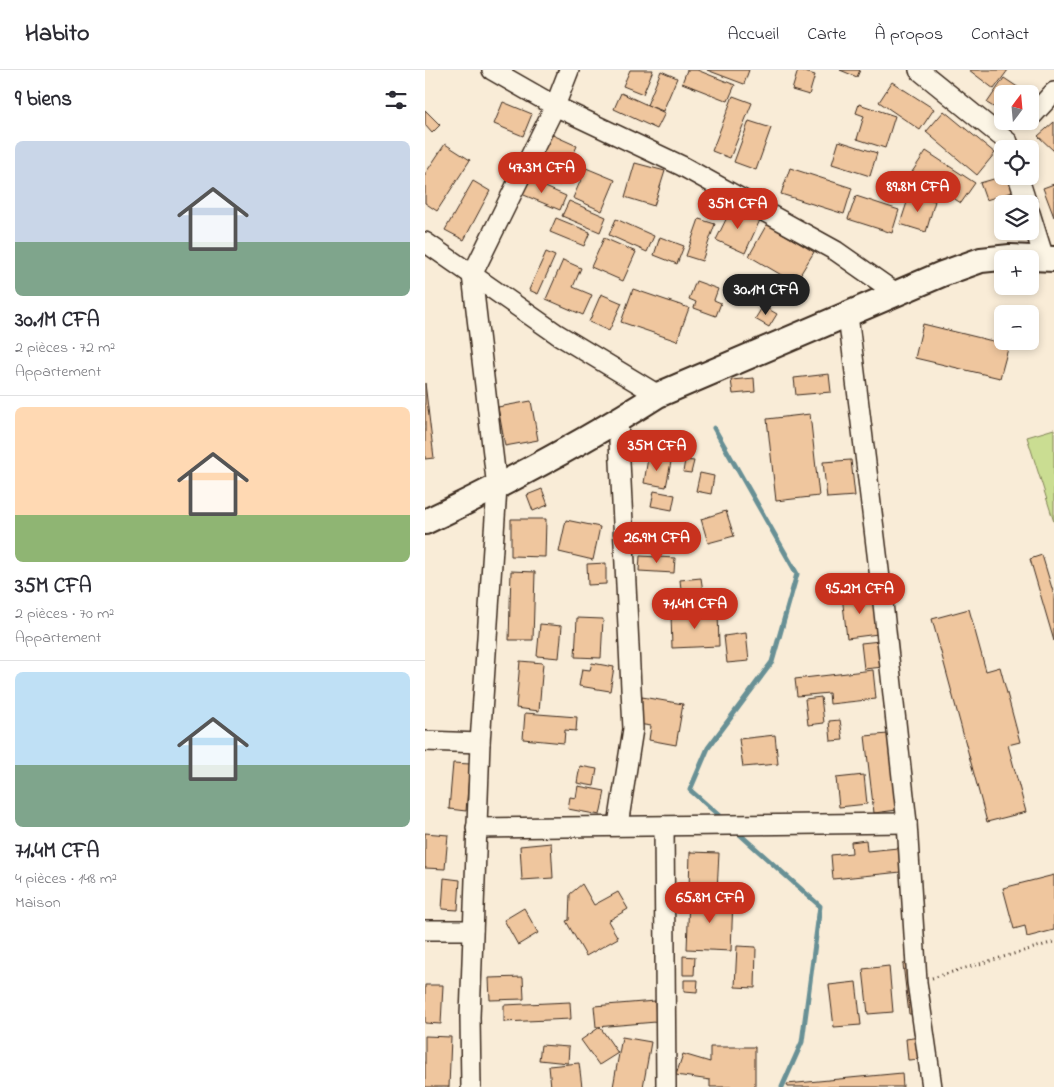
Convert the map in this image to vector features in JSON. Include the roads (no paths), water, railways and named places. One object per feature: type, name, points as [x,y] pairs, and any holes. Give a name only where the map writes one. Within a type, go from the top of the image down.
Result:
[{"type":"street","points":[[492,70],[555,106],[682,166],[836,250],[896,293]]},
{"type":"street","points":[[471,1087],[470,1017],[480,743],[497,488],[472,275],[555,106],[569,70]]},
{"type":"street","points":[[919,70],[1003,140]]},
{"type":"street","points":[[1039,108],[1054,92]]},
{"type":"street","points":[[425,522],[497,488],[618,420],[658,395],[718,368],[942,274],[981,260],[1011,257],[1049,258],[1039,234]]},
{"type":"street","points":[[425,242],[557,334],[658,395]]},
{"type":"street","points":[[848,315],[882,593],[907,823],[917,982],[932,1087]]},
{"type":"street","points":[[618,420],[633,729],[618,825]]},
{"type":"street","points":[[425,741],[480,743]]},
{"type":"street","points":[[477,828],[907,823]]},
{"type":"street","points":[[664,826],[666,1087]]},
{"type":"street","points":[[425,930],[473,930]]},
{"type":"waterway","points":[[714,428],[797,574],[772,662],[708,748],[690,790],[724,820]]},
{"type":"waterway","points":[[736,831],[820,906],[802,1042],[782,1087]]}]
